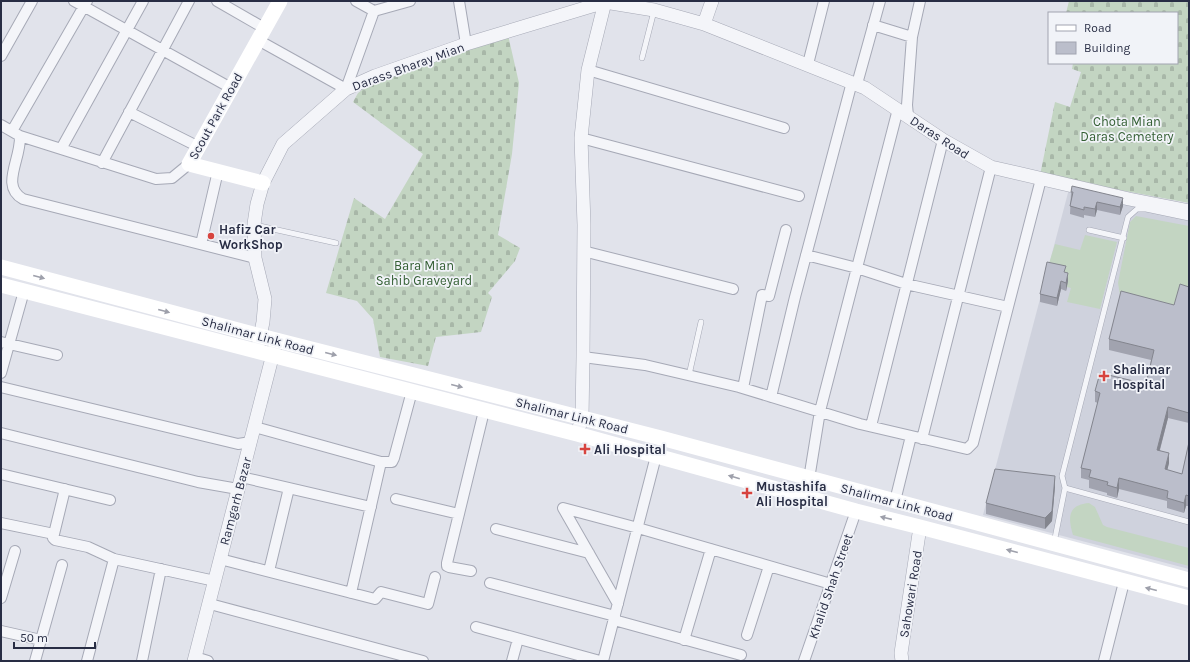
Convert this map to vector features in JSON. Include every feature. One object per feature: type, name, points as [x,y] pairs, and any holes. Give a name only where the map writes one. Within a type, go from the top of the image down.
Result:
[{"type":"main road","name":"Scout Park Road","points":[[263,184],[189,164],[280,1]]},
{"type":"main road","name":"Shalimar Link Road","points":[[1,267],[260,336],[661,438],[1189,580]]},
{"type":"main road","name":"Shalimar Link Road","points":[[1,285],[577,434],[856,511],[920,526],[1124,582],[1189,598]]},
{"type":"main road","points":[[1030,556],[1035,538]]},
{"type":"street","points":[[1,56],[32,1]]},
{"type":"street","points":[[74,1],[86,4],[127,30],[232,88]]},
{"type":"street","points":[[61,149],[143,1]]},
{"type":"street","points":[[102,162],[189,1]]},
{"type":"street","points":[[217,1],[261,34],[346,89],[374,11]]},
{"type":"street","points":[[356,1],[374,11],[410,1]]},
{"type":"street","points":[[458,1],[466,44]]},
{"type":"street","points":[[704,24],[712,1]]},
{"type":"street","points":[[808,64],[824,1]]},
{"type":"street","points":[[771,396],[806,255],[880,1]]},
{"type":"street","points":[[809,479],[820,412],[857,268],[903,112],[907,106],[912,37],[920,1]]},
{"type":"street","points":[[577,434],[582,418],[583,357],[581,138],[596,3]]},
{"type":"street","name":"Darass Bharay Mian","points":[[257,351],[265,300],[255,258],[254,224],[257,204],[263,184],[283,144],[346,89],[375,76],[466,44],[596,3]]},
{"type":"street","name":"Daras Road","points":[[596,3],[654,10],[704,24],[855,83],[903,112],[943,140],[991,167],[1129,199],[1189,211]]},
{"type":"street","points":[[86,4],[16,134],[19,151],[9,184],[10,190],[15,195],[23,199],[255,258]]},
{"type":"street","points":[[873,25],[912,37]]},
{"type":"street","points":[[588,70],[784,128]]},
{"type":"street","points":[[130,112],[199,147]]},
{"type":"street","points":[[1,125],[16,134],[156,180],[172,178],[189,164]]},
{"type":"street","points":[[581,138],[799,196]]},
{"type":"street","points":[[870,426],[943,140]]},
{"type":"street","points":[[922,439],[991,167]]},
{"type":"street","points":[[201,244],[218,171]]},
{"type":"street","points":[[583,357],[645,365],[743,388],[870,426],[968,450],[973,443],[1041,179]]},
{"type":"street","points":[[743,388],[762,295],[769,296],[786,230]]},
{"type":"street","points":[[583,251],[734,289]]},
{"type":"street","points":[[806,255],[857,268],[906,284],[1008,307]]},
{"type":"street","points":[[1,373],[5,343],[24,292]]},
{"type":"street","name":"Ramgarh Bazar","points":[[194,659],[210,604],[220,559],[276,340]]},
{"type":"street","points":[[5,343],[57,355]]},
{"type":"street","points":[[1,387],[238,444],[251,442]]},
{"type":"street","points":[[255,426],[382,462],[393,461],[412,391]]},
{"type":"street","points":[[471,571],[447,566],[484,411]]},
{"type":"street","points":[[1,433],[198,482],[240,483],[290,488],[371,507]]},
{"type":"street","points":[[895,500],[911,436]]},
{"type":"street","points":[[603,661],[656,456]]},
{"type":"street","points":[[351,593],[382,462]]},
{"type":"street","points":[[1,474],[110,500]]},
{"type":"street","points":[[269,571],[290,488]]},
{"type":"street","points":[[65,489],[53,538],[55,540],[88,547],[114,559],[215,581]]},
{"type":"street","points":[[396,498],[459,514]]},
{"type":"street","points":[[618,604],[562,508],[638,528],[831,584]]},
{"type":"street","name":"Khalid Shah Street","points":[[804,661],[856,511]]},
{"type":"street","points":[[1,523],[54,534]]},
{"type":"street","name":"Sahowari Road","points":[[902,661],[901,653],[920,526]]},
{"type":"street","points":[[496,529],[588,553]]},
{"type":"street","points":[[684,640],[711,549]]},
{"type":"street","points":[[1,598],[15,551]]},
{"type":"street","points":[[86,661],[114,559]]},
{"type":"street","points":[[220,559],[377,599],[381,592],[428,604],[435,577]]},
{"type":"street","points":[[35,661],[62,565]]},
{"type":"street","points":[[747,635],[769,566]]},
{"type":"street","points":[[142,661],[161,569]]},
{"type":"street","points":[[1104,661],[1124,582]]},
{"type":"street","points":[[490,583],[614,618],[684,640],[741,655]]},
{"type":"street","points":[[210,604],[423,661]]},
{"type":"street","points":[[476,627],[600,661]]},
{"type":"street","points":[[1,631],[40,640]]},
{"type":"street","points":[[512,661],[518,639]]},
{"type":"street","points":[[194,659],[208,661]]},
{"type":"lane","points":[[642,58],[654,10]]},
{"type":"lane","points":[[1053,544],[1065,488],[1062,476],[1124,238],[1128,217],[1137,210],[1146,209],[1189,218]]},
{"type":"lane","points":[[254,224],[336,243]]},
{"type":"lane","points":[[1089,230],[1124,238]]},
{"type":"lane","points":[[689,375],[701,322]]},
{"type":"lane","points":[[1065,488],[1189,522]]},
{"type":"shaded area","name":"Shalimar Hospital","points":[[1069,189],[1189,213],[1189,569],[983,515]]},
{"type":"green space","name":"Chota Mian Daras Cemetery","points":[[1069,1],[1189,1],[1189,203],[1040,175],[1055,102],[1070,107],[1081,72],[1072,69],[1073,64],[1178,64],[1178,12],[1066,12]]},
{"type":"green space","name":"Bara Mian Sahib Graveyard","points":[[508,35],[519,83],[512,154],[498,235],[520,248],[515,261],[488,293],[492,297],[481,332],[436,337],[428,366],[380,357],[373,319],[357,301],[326,293],[354,198],[385,219],[423,154],[353,102],[358,93],[371,83]]},
{"type":"green space","points":[[1136,216],[1189,226],[1189,297],[1174,314],[1121,301],[1118,283],[1130,222]]},
{"type":"green space","points":[[1085,235],[1117,242],[1100,309],[1067,302],[1071,288],[1067,287],[1047,270],[1055,244],[1080,250]]},
{"type":"green space","points":[[1089,503],[1095,507],[1103,525],[1107,527],[1189,548],[1189,566],[1073,535],[1070,523],[1071,513],[1077,506]]},
{"type":"building","points":[[1072,186],[1123,198],[1120,207],[1097,202],[1095,209],[1084,207],[1084,210],[1070,206],[1073,192],[1071,192]]},
{"type":"building","points":[[1047,262],[1066,266],[1064,272],[1068,273],[1066,283],[1061,281],[1057,298],[1040,294]]},
{"type":"building","points":[[1180,284],[1189,287],[1189,413],[1168,407],[1157,450],[1169,453],[1165,469],[1182,474],[1189,442],[1189,496],[1186,495],[1184,503],[1167,498],[1168,491],[1119,478],[1117,488],[1107,485],[1108,482],[1089,477],[1091,470],[1081,468],[1100,393],[1095,391],[1100,373],[1146,384],[1154,350],[1109,339],[1121,291],[1174,305]]},
{"type":"building","points":[[995,469],[1055,476],[1052,511],[1045,518],[986,503]]},
{"type":"place","name":"Hafiz Car WorkShop","points":[[211,236]]},
{"type":"place","name":"Shalimar Hospital","points":[[1104,376]]},
{"type":"place","name":"Ali Hospital","points":[[585,449]]},
{"type":"place","name":"Mustashifa Ali Hospital","points":[[747,493]]}]
